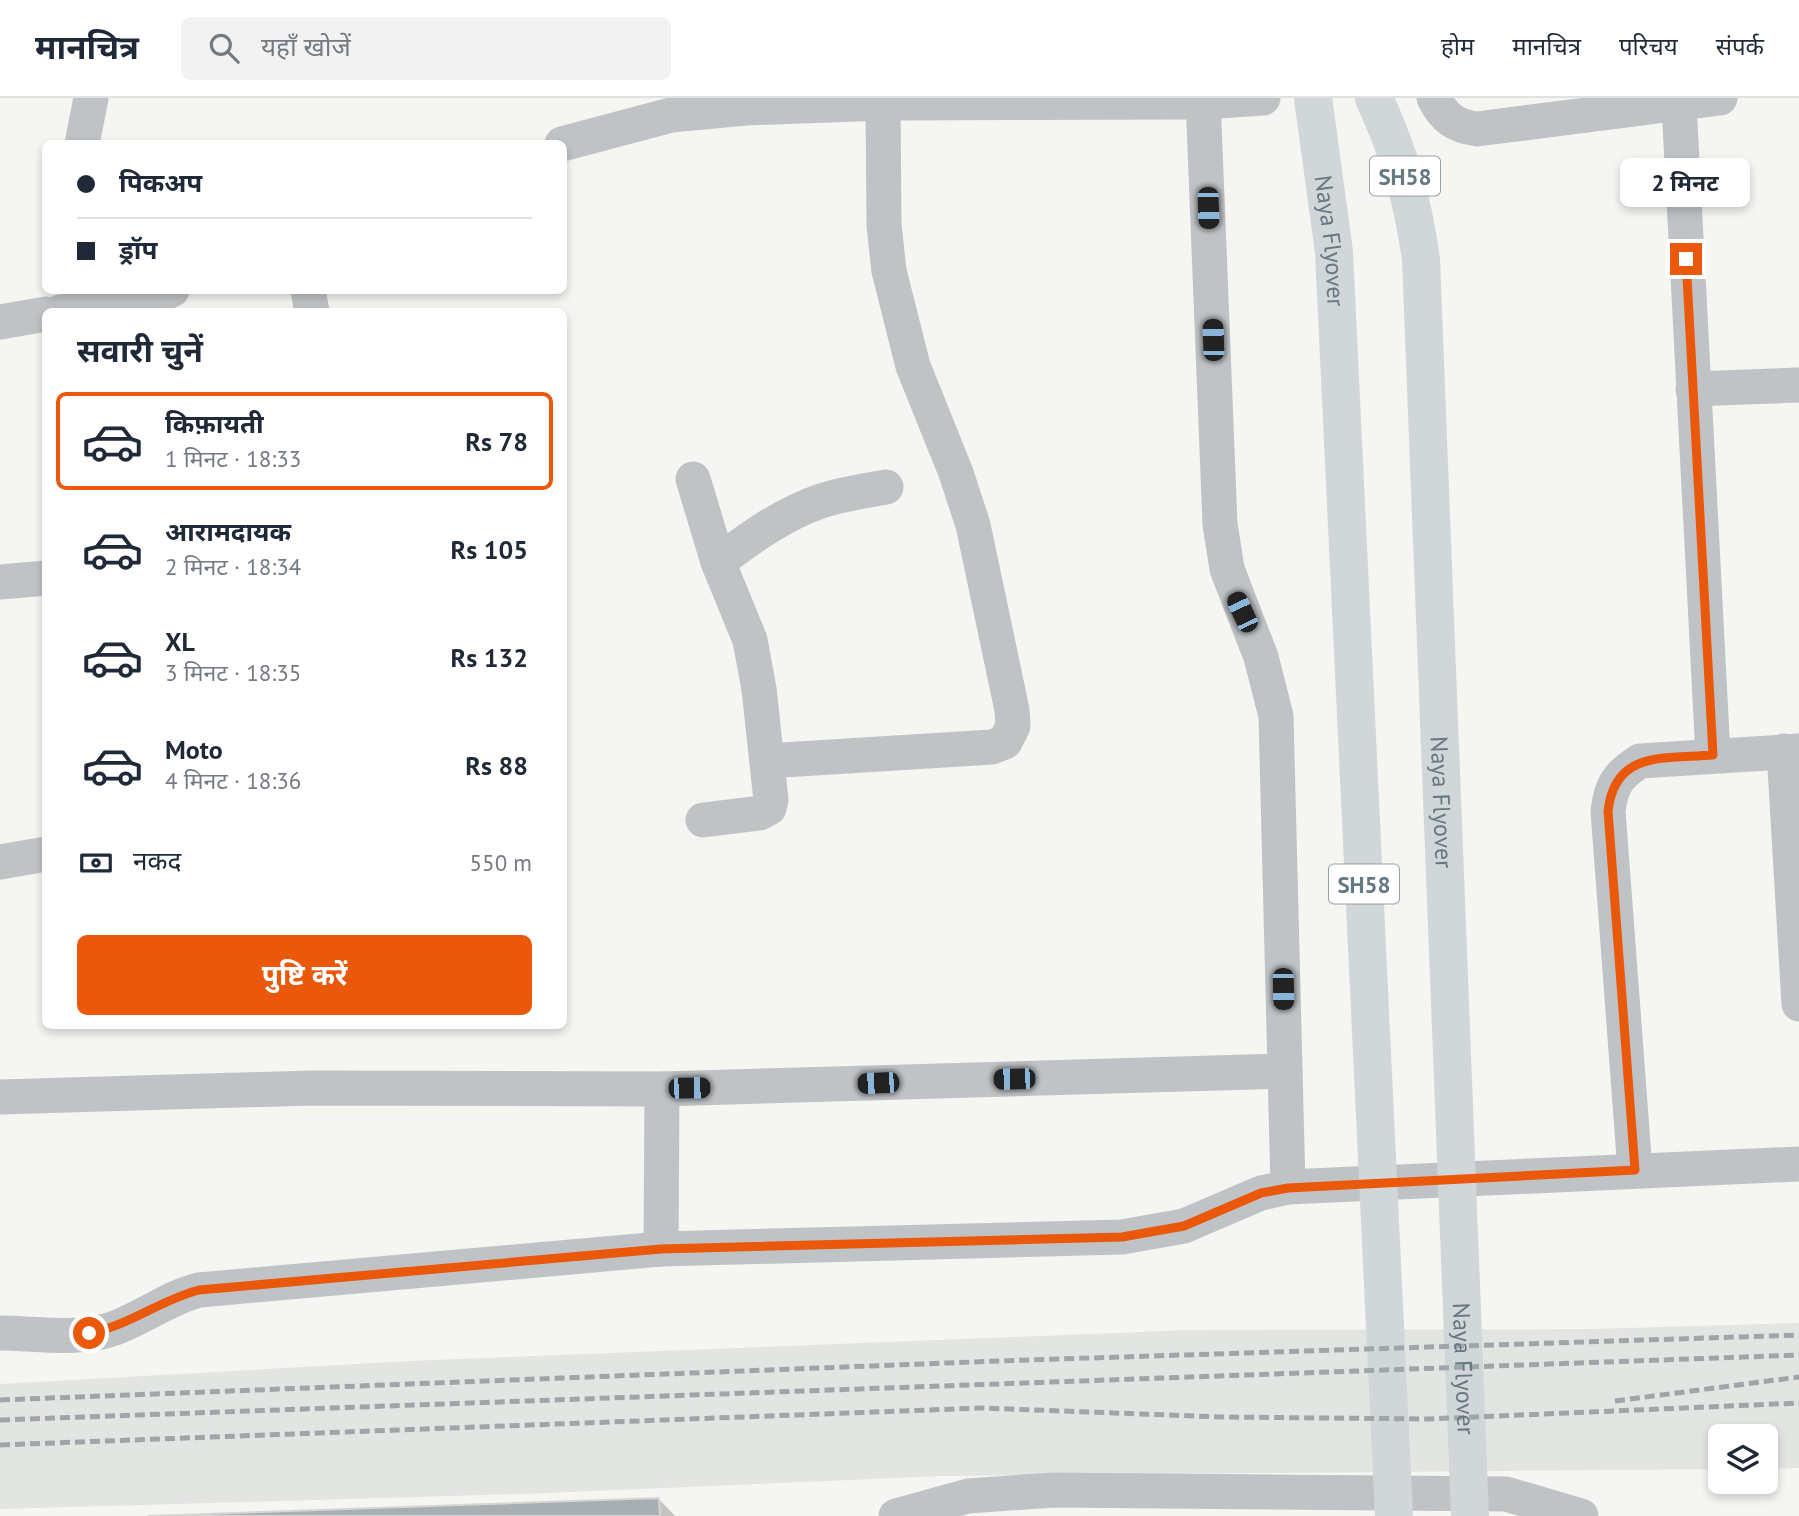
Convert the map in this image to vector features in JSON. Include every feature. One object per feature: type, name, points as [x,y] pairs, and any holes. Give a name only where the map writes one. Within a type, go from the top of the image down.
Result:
[{"type":"main road","name":"Naya Flyover","points":[[1313,98],[1334,252],[1394,1516]]},
{"type":"main road","name":"Naya Flyover","points":[[1374,98],[1399,155],[1412,199],[1421,259],[1470,1516]]},
{"type":"street","points":[[83,140],[91,98]]},
{"type":"street","points":[[567,143],[671,115],[746,108],[883,103],[1264,98]]},
{"type":"street","points":[[1434,98],[1443,114],[1459,126],[1477,129],[1720,98]]},
{"type":"street","points":[[1204,100],[1220,524],[1234,595],[1261,657],[1276,716],[1288,1188]]},
{"type":"street","points":[[768,761],[992,747],[1004,742],[1013,726],[1012,710],[972,525],[956,473],[913,366],[889,271],[884,225],[883,103]]},
{"type":"street","points":[[1679,104],[1713,755]]},
{"type":"street","points":[[81,303],[144,294]]},
{"type":"street","points":[[0,322],[42,315]]},
{"type":"street","points":[[1692,389],[1799,385]]},
{"type":"street","points":[[694,479],[718,562],[750,640],[768,761],[771,800],[769,808],[760,813],[703,820]]},
{"type":"street","points":[[718,562],[764,529],[801,510],[821,501],[886,486]]},
{"type":"street","points":[[0,582],[42,578]]},
{"type":"street","points":[[1635,1170],[1608,811],[1610,791],[1620,774],[1640,761],[1792,751],[1799,1004]]},
{"type":"street","points":[[0,862],[42,855]]},
{"type":"street","points":[[0,1097],[311,1088],[662,1089],[1285,1072]]},
{"type":"street","points":[[661,1249],[662,1089]]},
{"type":"street","points":[[0,1334],[89,1333],[113,1329],[178,1295],[199,1290],[661,1249],[1151,1234],[1184,1226],[1261,1193],[1288,1188],[1799,1164]]},
{"type":"street","points":[[896,1516],[968,1496],[1054,1490],[1506,1494],[1581,1516]]},
{"type":"shaded area","points":[[1799,1323],[1799,1468],[1778,1469],[1778,1424],[1708,1424],[1708,1469],[942,1476],[522,1494],[0,1509],[0,1384],[410,1361],[1190,1330],[1594,1329]]},
{"type":"building","points":[[659,1498],[660,1516],[148,1516]]},
{"type":"railway","points":[[0,1400],[998,1361],[1799,1335]]},
{"type":"railway","points":[[0,1420],[1799,1355]]},
{"type":"railway","points":[[1615,1401],[1799,1377]]},
{"type":"railway","points":[[0,1445],[981,1408],[1222,1417],[1428,1419],[1799,1403]]},
{"type":"route","points":[[89,1333],[113,1329],[178,1295],[199,1290],[661,1249],[1122,1237],[1151,1234],[1184,1226],[1261,1193],[1288,1188],[1635,1170],[1608,811],[1610,791],[1620,774],[1640,761],[1713,755],[1686,259]]}]
